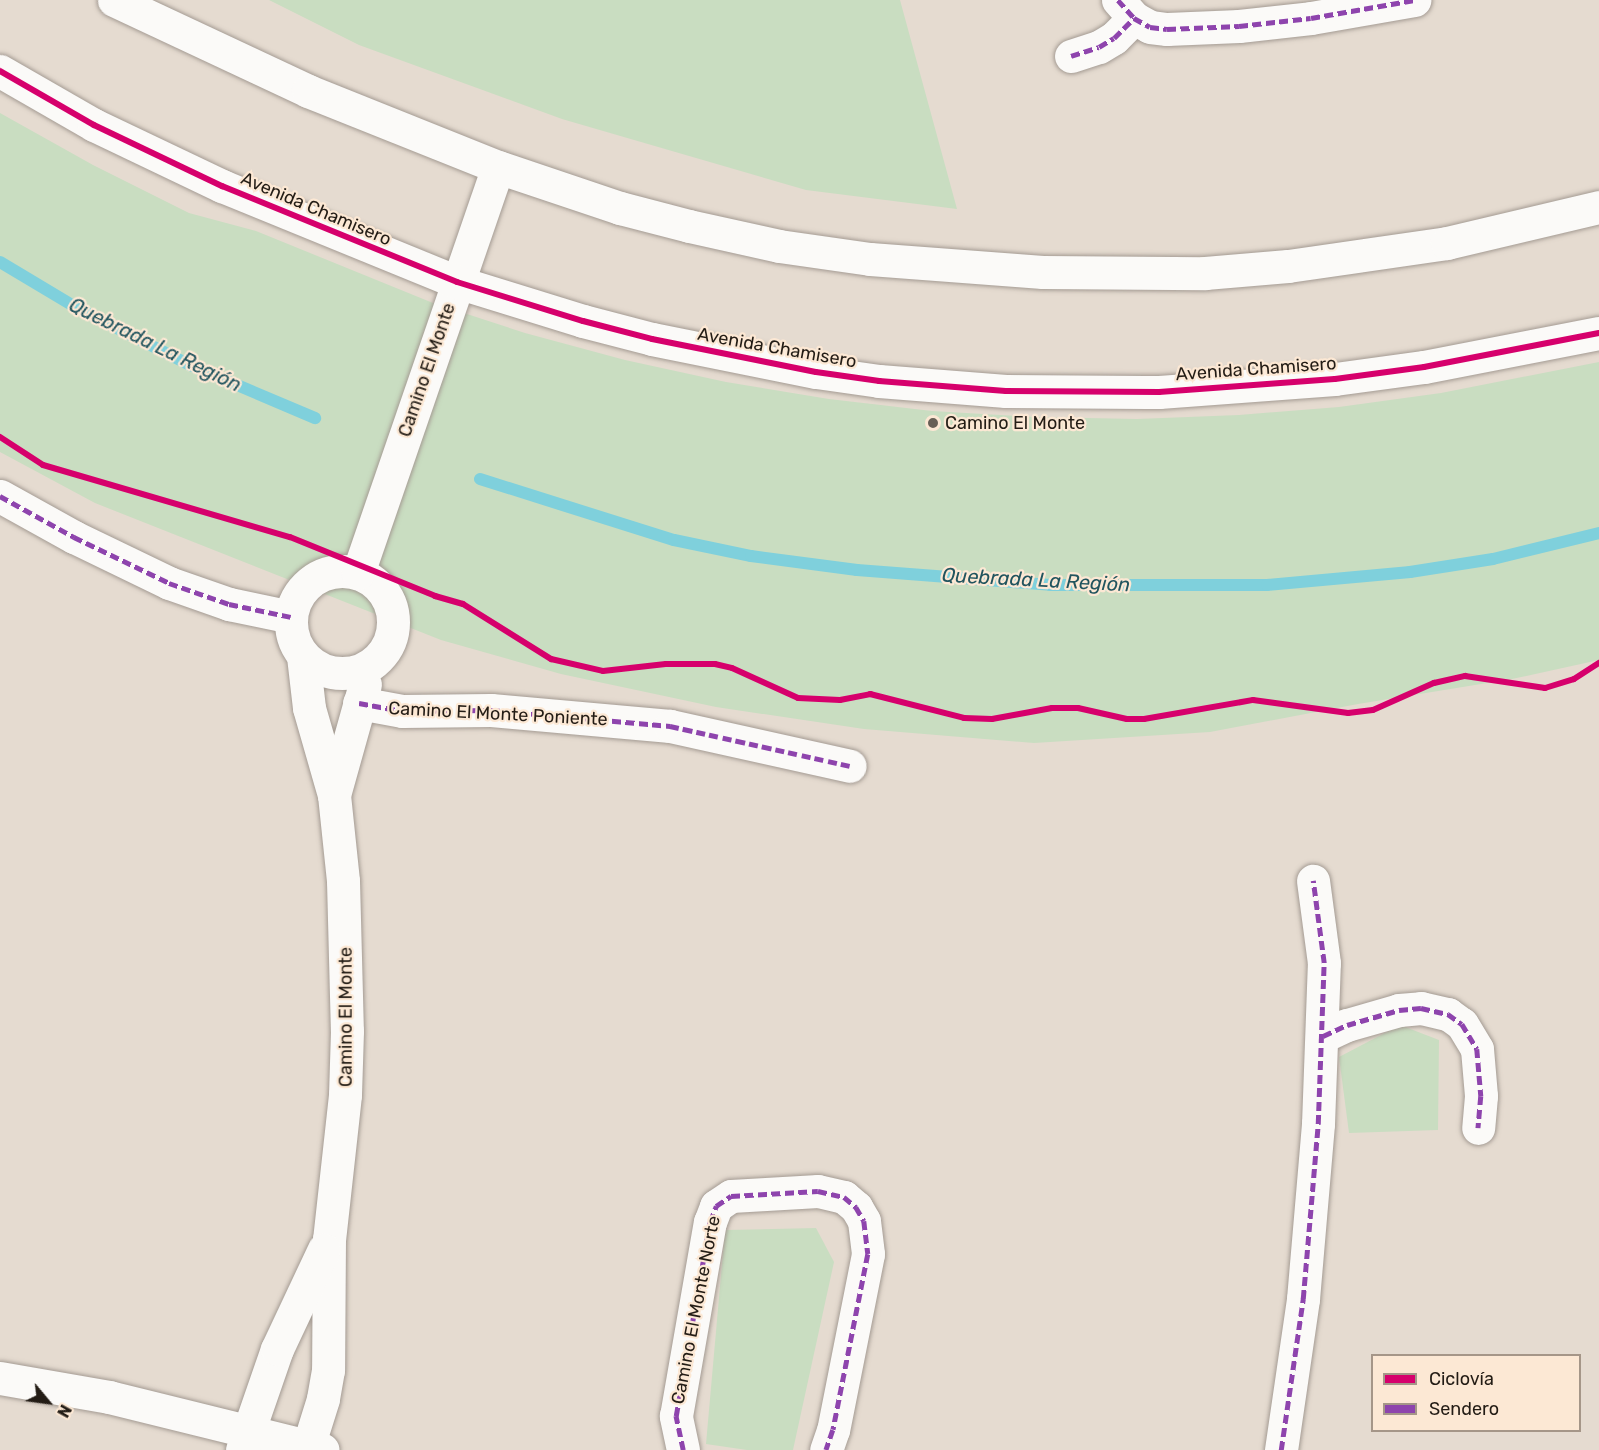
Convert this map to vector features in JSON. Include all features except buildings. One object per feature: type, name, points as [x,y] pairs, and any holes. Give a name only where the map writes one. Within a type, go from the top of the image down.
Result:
[{"type":"street","points":[[114,0],[308,91],[498,167],[620,208],[779,246],[870,259],[1043,272],[1205,273],[1300,265],[1447,243],[1599,207]]},
{"type":"street","points":[[1071,56],[1099,47],[1114,38],[1126,9],[1150,27],[1167,29],[1239,26],[1311,18],[1414,0]]},
{"type":"street","name":"Avenida Chamisero","points":[[0,71],[94,125],[222,186],[457,282],[583,321],[734,358],[879,381],[1006,391],[1159,392],[1335,379],[1435,365],[1599,333]]},
{"type":"street","name":"Camino El Monte","points":[[358,573],[498,167]]},
{"type":"street","points":[[0,496],[74,537],[169,583],[229,604],[291,617]]},
{"type":"street","points":[[333,571],[358,573],[379,586],[391,609],[393,624],[391,639],[374,663],[361,670],[335,673],[323,670],[303,656],[295,645],[291,617],[300,592],[309,582],[333,571]]},
{"type":"street","name":"Camino El Monte","points":[[303,656],[309,708],[334,795],[343,881],[347,1031],[344,1106],[329,1239],[328,1370],[313,1449]]},
{"type":"street","name":"Camino El Monte","points":[[334,795],[359,703],[374,663]]},
{"type":"street","name":"Camino El Monte Poniente","points":[[359,703],[402,711],[490,710],[670,726],[850,766]]},
{"type":"street","points":[[1281,1450],[1303,1299],[1323,1036],[1324,963],[1314,881]]},
{"type":"street","points":[[1323,1036],[1356,1022],[1399,1010],[1421,1008],[1449,1014],[1462,1024],[1477,1049],[1480,1096],[1478,1128]]},
{"type":"street","name":"Camino El Monte Norte","points":[[683,1450],[676,1416],[710,1221],[716,1206],[731,1196],[818,1191],[844,1197],[856,1207],[864,1221],[868,1254],[833,1430],[826,1450]]},
{"type":"street","name":"Camino El Monte","points":[[245,1441],[277,1348],[329,1239]]},
{"type":"street","points":[[0,1378],[110,1397],[245,1441],[313,1449]]},
{"type":"green space","points":[[269,0],[900,0],[957,209],[806,190],[562,119],[359,45]]},
{"type":"green space","points":[[0,113],[93,165],[189,213],[256,231],[433,303],[525,333],[625,360],[726,382],[829,399],[932,411],[1036,417],[1137,419],[1239,415],[1339,407],[1441,393],[1599,362],[1599,660],[1512,679],[1358,704],[1210,732],[1034,743],[864,729],[716,707],[561,674],[441,640],[95,503],[0,452]]},
{"type":"green space","points":[[1400,1025],[1439,1040],[1438,1130],[1349,1133],[1339,1057]]},
{"type":"green space","points":[[816,1228],[834,1262],[793,1450],[747,1450],[706,1444],[725,1230]]},
{"type":"waterway","name":"Quebrada La Región","points":[[0,262],[77,308],[190,365],[315,418]]},
{"type":"waterway","name":"Quebrada La Región","points":[[480,479],[674,540],[751,556],[857,570],[1050,585],[1267,585],[1410,572],[1493,559],[1599,533]]},
{"type":"marked path","points":[[1118,0],[1134,18],[1150,27],[1167,29],[1239,26],[1311,18],[1414,0]]},
{"type":"marked path","points":[[1071,56],[1099,47],[1114,38],[1134,18]]},
{"type":"marked path","points":[[0,496],[74,537],[169,583],[229,604],[291,617]]},
{"type":"marked path","points":[[359,703],[402,711],[491,710],[670,726],[850,766]]},
{"type":"marked path","points":[[1281,1450],[1303,1299],[1318,1124],[1324,963],[1313,881]]},
{"type":"marked path","points":[[1323,1036],[1347,1025],[1399,1010],[1421,1008],[1448,1014],[1462,1024],[1477,1049],[1481,1096],[1478,1128]]},
{"type":"marked path","points":[[683,1450],[676,1416],[710,1222],[716,1206],[731,1196],[818,1191],[844,1197],[856,1207],[864,1221],[868,1254],[833,1430],[826,1450]]},
{"type":"cycle path","points":[[0,71],[94,125],[222,186],[457,282],[583,321],[652,339],[816,372],[879,381],[1006,391],[1159,392],[1335,379],[1424,367],[1599,333]]},
{"type":"cycle path","points":[[0,437],[43,465],[290,537],[435,596],[463,604],[551,659],[603,671],[666,664],[715,664],[732,668],[798,698],[840,700],[870,694],[964,718],[992,719],[1052,708],[1078,708],[1127,719],[1144,719],[1253,700],[1348,713],[1373,710],[1434,683],[1465,676],[1545,688],[1574,679],[1599,663]]},
{"type":"place","name":"Camino El Monte","points":[[933,423]]}]
